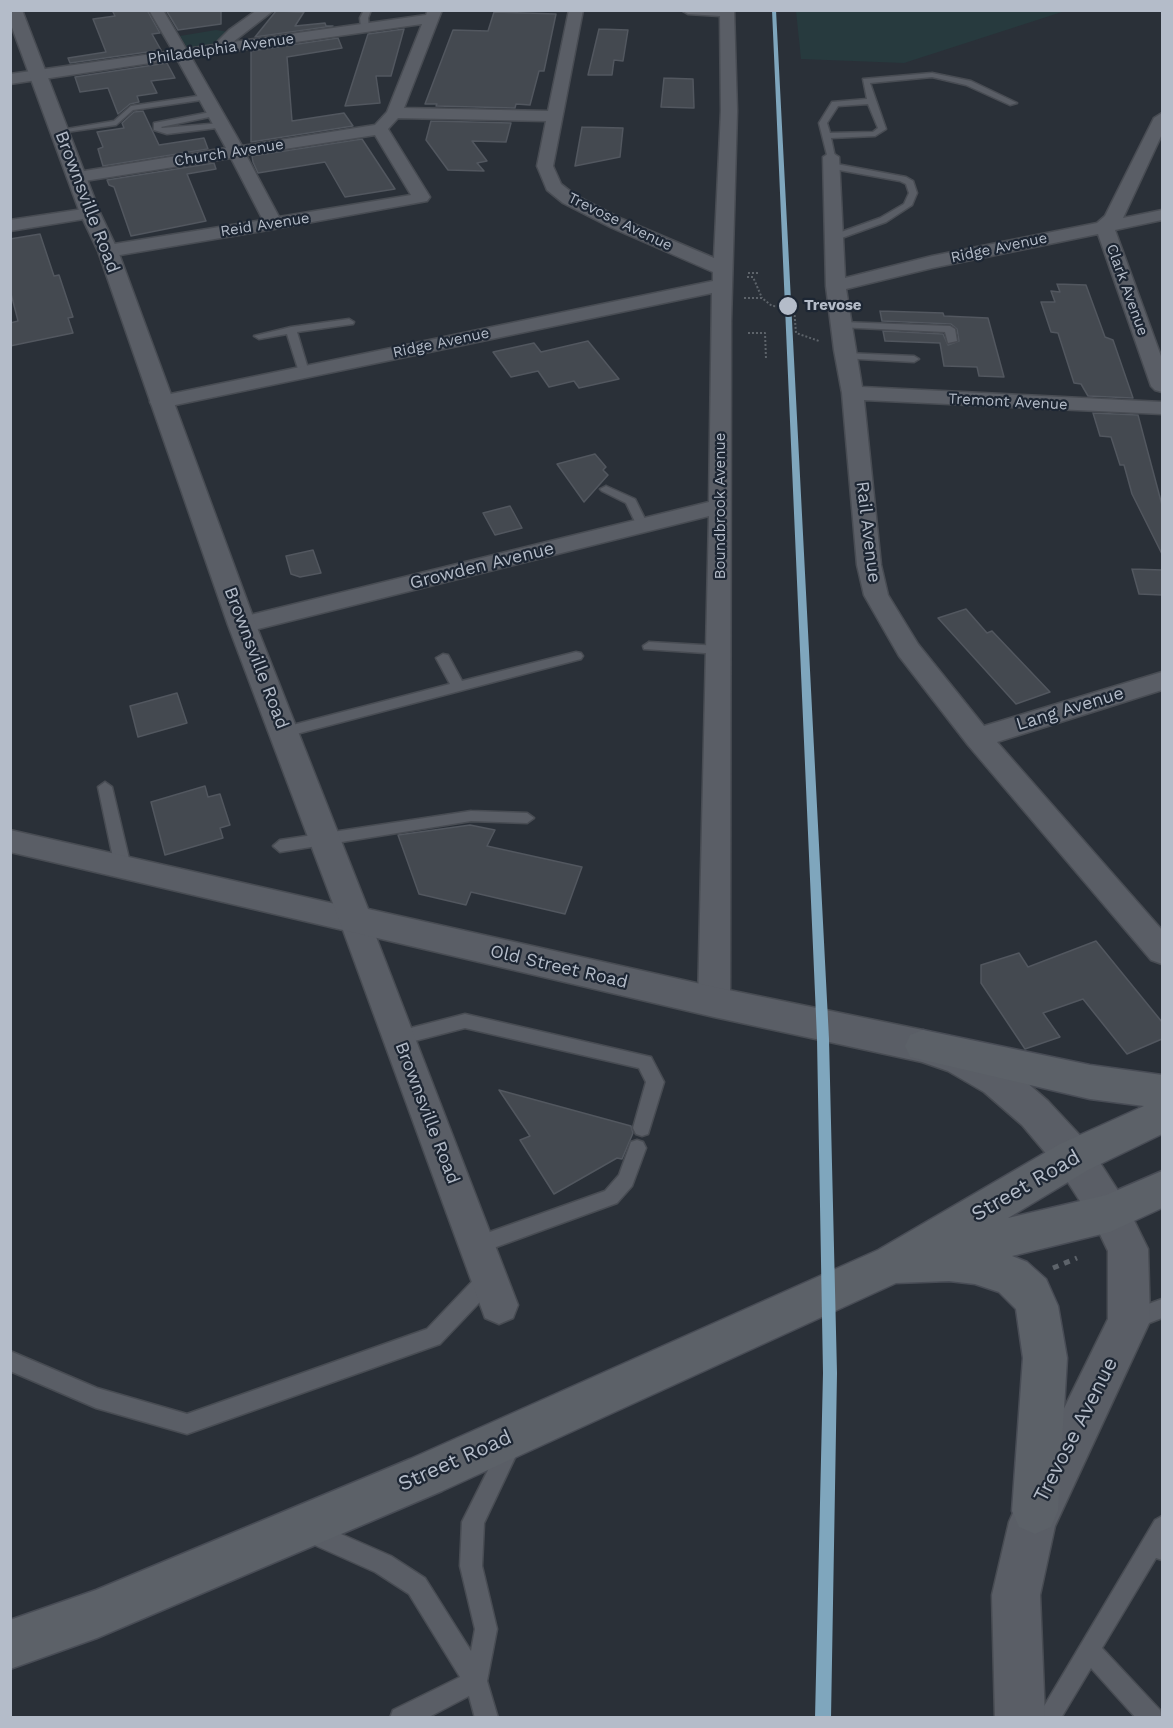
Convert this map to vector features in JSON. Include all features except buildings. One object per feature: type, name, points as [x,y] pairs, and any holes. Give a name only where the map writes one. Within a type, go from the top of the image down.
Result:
[{"type":"main road","points":[[922,1046],[1090,1082],[1162,1092]]},
{"type":"main road","name":"Street Road","points":[[10,1645],[97,1614],[300,1528],[517,1434],[893,1264],[1074,1157],[1162,1116]]},
{"type":"main road","name":"Street Road","points":[[893,1264],[1110,1213],[1162,1189]]},
{"type":"main road","points":[[893,1264],[949,1261],[975,1264],[1012,1276],[1031,1294],[1039,1314],[1045,1358],[1035,1511]]},
{"type":"street","name":"Brownsville Road","points":[[14,10],[90,213],[108,251],[242,625],[285,732],[494,1291]]},
{"type":"street","points":[[156,10],[219,119],[234,152],[274,224]]},
{"type":"street","points":[[218,49],[234,33],[267,10]]},
{"type":"street","name":"Trevose Avenue","points":[[576,10],[553,116],[545,166],[553,186],[560,193],[722,277]]},
{"type":"street","points":[[687,10],[727,11]]},
{"type":"street","name":"Boundbrook Avenue","points":[[714,1002],[720,650],[722,277],[729,111],[727,11]]},
{"type":"street","name":"Philadelphia Avenue","points":[[10,79],[365,28],[433,14]]},
{"type":"street","points":[[380,129],[394,113],[433,14]]},
{"type":"street","points":[[394,113],[553,116]]},
{"type":"street","points":[[1104,226],[1113,219],[1162,118]]},
{"type":"street","name":"Church Avenue","points":[[78,177],[380,129]]},
{"type":"street","name":"Reid Avenue","points":[[108,251],[413,200],[421,196],[380,129]]},
{"type":"street","name":"Rail Avenue","points":[[829,153],[836,286],[844,353],[853,393],[868,565],[876,595],[908,650],[978,738],[1162,951]]},
{"type":"street","points":[[10,226],[90,213]]},
{"type":"street","name":"Ridge Avenue","points":[[836,286],[932,262],[1162,215]]},
{"type":"street","name":"Clark Avenue","points":[[1104,226],[1162,386]]},
{"type":"street","name":"Ridge Avenue","points":[[161,402],[304,372],[722,277]]},
{"type":"street","name":"Tremont Avenue","points":[[853,393],[1011,403],[1162,408]]},
{"type":"street","name":"Growden Avenue","points":[[242,625],[721,507]]},
{"type":"street","name":"Lang Avenue","points":[[978,738],[1162,681]]},
{"type":"street","name":"Old Street Road","points":[[10,841],[714,1002],[922,1046],[961,1060],[997,1080],[1035,1113],[1074,1157]]},
{"type":"street","name":"Trevose Avenue","points":[[1020,1718],[1016,1595],[1022,1559],[1035,1511],[1146,1315],[1128,1249],[1110,1213],[1074,1157]]},
{"type":"lane","points":[[365,28],[364,18],[368,10]]},
{"type":"lane","points":[[829,153],[882,129],[866,81],[932,75],[968,83],[1013,103]]},
{"type":"lane","points":[[59,131],[116,123],[132,108],[205,97]]},
{"type":"lane","points":[[829,153],[823,123],[835,104],[871,101]]},
{"type":"lane","points":[[219,119],[167,132],[158,129],[156,125],[162,122],[219,119]]},
{"type":"lane","points":[[829,153],[903,179],[910,183],[913,193],[908,205],[883,220],[833,238]]},
{"type":"lane","points":[[259,336],[349,322]]},
{"type":"lane","points":[[841,325],[950,329],[952,341]]},
{"type":"lane","points":[[291,330],[304,372]]},
{"type":"lane","points":[[844,353],[914,359]]},
{"type":"lane","points":[[606,489],[631,501],[642,527]]},
{"type":"lane","points":[[649,646],[720,650]]},
{"type":"lane","points":[[285,732],[576,656]]},
{"type":"lane","points":[[442,658],[458,687]]},
{"type":"lane","points":[[105,787],[123,867]]},
{"type":"lane","points":[[280,846],[471,816],[527,818]]},
{"type":"lane","points":[[399,1038],[465,1021],[645,1062],[656,1082],[642,1128]]},
{"type":"lane","points":[[477,1245],[611,1197],[626,1180],[637,1148]]},
{"type":"lane","points":[[10,1361],[96,1398],[187,1425],[434,1338],[494,1291]]},
{"type":"lane","points":[[476,1682],[486,1629],[471,1566],[473,1522],[517,1434]]},
{"type":"lane","points":[[300,1528],[383,1564],[417,1586],[476,1682],[487,1718]]},
{"type":"lane","points":[[1048,1718],[1160,1539]]},
{"type":"lane","points":[[1089,1650],[1152,1718]]},
{"type":"lane","points":[[401,1718],[476,1682]]},
{"type":"path","points":[[759,273],[748,275],[753,277],[762,298],[772,306],[796,307],[796,333],[844,353]]},
{"type":"path","points":[[753,298],[762,298]]},
{"type":"path","points":[[748,333],[765,333],[766,359]]},
{"type":"path","points":[[1050,1269],[1077,1258]]},
{"type":"green space","points":[[796,10],[1065,11],[904,63],[801,59]]},
{"type":"green space","points":[[216,30],[229,32],[212,46],[187,48],[180,36]]},
{"type":"transit line","points":[[774,10],[823,1039],[830,1373],[823,1718]]},
{"type":"place","name":"Trevose","points":[[788,306]]}]
